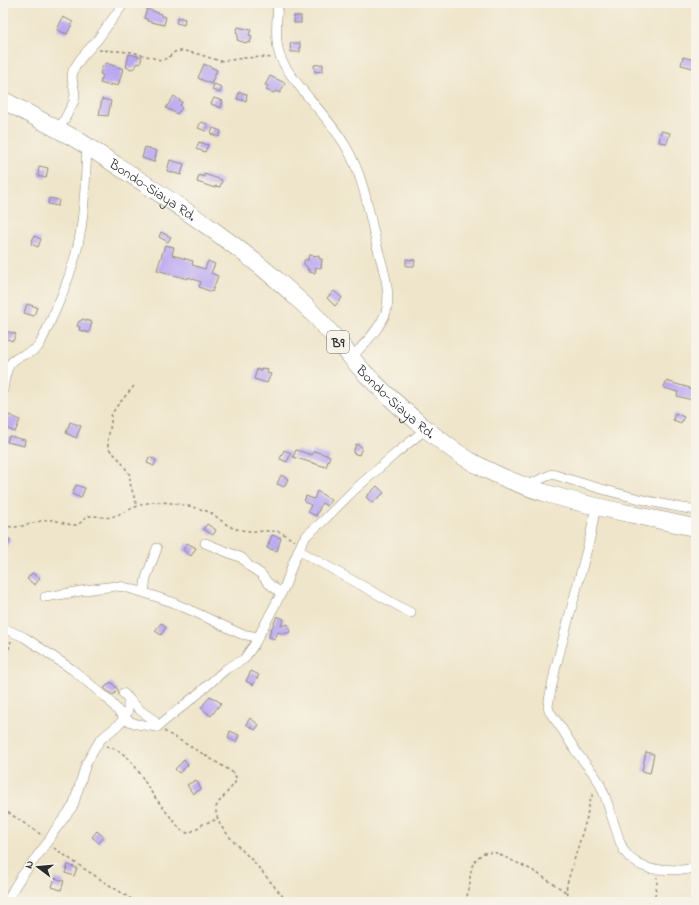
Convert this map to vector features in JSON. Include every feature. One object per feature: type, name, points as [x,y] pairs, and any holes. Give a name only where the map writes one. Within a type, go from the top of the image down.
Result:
[{"type":"highway","name":"Bondo-Siaya Rd.","points":[[3,100],[87,146],[177,205],[254,261],[309,310],[376,384],[400,407],[457,453],[473,463],[525,486],[561,497],[696,528]]},
{"type":"street","points":[[59,130],[74,101],[75,94],[72,78],[74,70],[81,58],[98,39],[124,3]]},
{"type":"street","points":[[278,3],[277,38],[281,59],[290,74],[345,145],[354,163],[365,192],[384,273],[387,300],[386,312],[378,326],[352,358]]},
{"type":"street","points":[[3,390],[5,375],[11,363],[18,357],[38,348],[70,272],[81,230],[84,206],[87,146]]},
{"type":"street","points":[[3,628],[24,637],[40,647],[81,677],[109,700],[126,720],[137,724],[157,727],[226,669],[244,659],[254,645],[285,586],[303,540],[394,454],[426,429]]},
{"type":"street","points":[[525,486],[552,474],[605,490],[662,504],[696,510]]},
{"type":"street","points":[[596,506],[590,538],[556,666],[548,706],[549,711],[598,782],[605,796],[624,851],[630,858],[640,865],[651,869],[682,870],[696,868]]},
{"type":"street","points":[[205,543],[242,558],[249,566],[281,593]]},
{"type":"street","points":[[144,592],[146,578],[157,548]]},
{"type":"street","points":[[299,548],[411,613]]},
{"type":"street","points":[[45,597],[92,589],[116,586],[124,587],[144,592],[184,608],[241,634],[258,637]]},
{"type":"street","points":[[7,902],[7,891],[21,877],[73,806],[86,764],[97,744],[125,719],[128,709],[126,696],[154,720],[157,727]]},
{"type":"path","points":[[89,50],[132,52],[161,60],[177,51],[198,54],[220,61],[263,57],[281,59]]},
{"type":"path","points":[[134,386],[110,416],[111,423],[108,448],[120,460],[130,475],[130,483],[137,507]]},
{"type":"path","points":[[3,525],[14,528],[45,519],[75,525],[81,523],[90,516],[104,518],[109,517],[147,503],[155,502],[186,505],[206,511],[235,529],[281,532],[299,548]]},
{"type":"path","points":[[3,666],[13,632]]},
{"type":"path","points":[[157,727],[208,756],[232,772],[236,777],[235,783],[216,807],[216,814],[220,825],[288,902]]},
{"type":"path","points":[[97,744],[121,752],[134,764],[155,796],[181,830],[187,833],[191,832],[203,824],[218,819]]},
{"type":"path","points":[[566,892],[568,879],[587,818],[591,798],[598,782]]},
{"type":"path","points":[[3,809],[38,833],[86,870],[136,902]]},
{"type":"path","points":[[465,902],[469,890],[470,875],[473,864],[477,858],[484,853],[494,852],[532,870],[566,892],[577,902]]},
{"type":"path","points":[[651,869],[656,873],[657,877],[654,902]]},
{"type":"building","points":[[147,9],[166,17],[164,25],[147,21],[147,19],[144,18]]},
{"type":"building","points":[[294,16],[301,16],[301,23],[294,23]]},
{"type":"building","points":[[63,17],[73,22],[67,34],[57,30]]},
{"type":"building","points":[[178,17],[185,19],[184,25],[176,23]]},
{"type":"building","points":[[238,27],[251,30],[249,35],[252,36],[250,43],[237,40],[238,34],[236,33]]},
{"type":"building","points":[[290,43],[300,43],[300,52],[291,52]]},
{"type":"building","points":[[129,54],[142,57],[140,64],[137,63],[136,67],[131,69],[126,67]]},
{"type":"building","points":[[683,57],[695,60],[693,68],[681,65]]},
{"type":"building","points":[[106,63],[123,69],[118,86],[110,84],[110,86],[100,83],[103,75],[100,74],[103,65],[105,66]]},
{"type":"building","points":[[204,64],[217,70],[211,84],[198,78]]},
{"type":"building","points":[[323,64],[323,71],[315,72],[314,65]]},
{"type":"building","points":[[270,76],[285,83],[280,93],[275,91],[274,93],[266,90],[268,86],[265,85]]},
{"type":"building","points":[[214,84],[222,87],[220,93],[212,90]]},
{"type":"building","points":[[239,92],[247,94],[246,101],[237,99]]},
{"type":"building","points":[[174,96],[182,102],[180,106],[182,108],[177,114],[166,108]]},
{"type":"building","points":[[214,98],[223,101],[221,108],[211,104]]},
{"type":"building","points":[[102,99],[111,101],[108,116],[99,115]]},
{"type":"building","points":[[201,122],[208,124],[206,131],[198,128]]},
{"type":"building","points":[[213,128],[221,131],[219,137],[211,134]]},
{"type":"building","points":[[661,131],[670,133],[667,143],[659,142]]},
{"type":"building","points":[[199,142],[208,145],[205,152],[196,149]]},
{"type":"building","points":[[145,147],[157,151],[154,162],[142,158]]},
{"type":"building","points":[[170,160],[184,164],[181,175],[167,171]]},
{"type":"building","points":[[39,166],[48,168],[46,178],[38,176]]},
{"type":"building","points":[[204,174],[222,180],[220,187],[215,186],[215,188],[197,182],[199,175],[204,177]]},
{"type":"building","points":[[49,198],[59,200],[58,206],[48,204]]},
{"type":"building","points":[[161,232],[171,237],[168,242],[159,237]]},
{"type":"building","points":[[34,236],[41,239],[38,247],[31,244]]},
{"type":"building","points":[[165,245],[174,247],[172,255],[193,261],[192,265],[205,269],[208,261],[215,264],[211,273],[218,276],[212,292],[199,287],[201,282],[188,277],[188,279],[157,270]]},
{"type":"building","points":[[309,255],[319,256],[319,259],[322,259],[321,268],[316,267],[315,273],[309,272],[310,270],[307,270],[308,268],[304,264],[304,260],[308,260]]},
{"type":"building","points":[[406,259],[415,260],[414,266],[406,266]]},
{"type":"building","points":[[334,291],[342,298],[335,306],[327,298]]},
{"type":"building","points":[[27,304],[37,307],[34,316],[24,313]]},
{"type":"building","points":[[82,319],[92,322],[89,333],[79,330],[80,327],[77,326],[79,321]]},
{"type":"building","points":[[6,331],[16,334],[13,341],[4,338]]},
{"type":"building","points":[[261,368],[268,369],[267,373],[271,374],[267,383],[254,379],[257,369],[261,370]]},
{"type":"building","points":[[666,381],[696,391],[696,401],[677,396],[678,392],[664,388]]},
{"type":"building","points":[[675,413],[684,417],[681,423],[673,420]]},
{"type":"building","points":[[9,415],[20,420],[15,432],[3,427]]},
{"type":"building","points":[[70,422],[81,426],[76,438],[66,433]]},
{"type":"building","points":[[9,436],[25,440],[24,446],[7,442]]},
{"type":"building","points":[[356,444],[362,447],[359,455],[353,453]]},
{"type":"building","points":[[284,450],[291,453],[287,462],[280,459]]},
{"type":"building","points":[[296,450],[312,455],[314,451],[330,456],[326,467],[293,457]]},
{"type":"building","points":[[149,457],[156,460],[154,466],[147,463]]},
{"type":"building","points":[[281,475],[288,479],[284,487],[277,484]]},
{"type":"building","points":[[76,485],[85,488],[81,498],[72,494]]},
{"type":"building","points":[[377,486],[384,493],[372,503],[366,497]]},
{"type":"building","points":[[317,491],[331,500],[327,506],[322,503],[316,516],[308,512],[311,505],[304,502],[306,496],[314,499]]},
{"type":"building","points":[[207,524],[216,530],[213,535],[203,529]]},
{"type":"building","points":[[3,534],[11,540],[3,550]]},
{"type":"building","points":[[272,535],[281,538],[277,551],[267,548]]},
{"type":"building","points":[[187,543],[196,548],[191,556],[183,550]]},
{"type":"building","points":[[32,573],[40,578],[35,585],[27,579]]},
{"type":"building","points":[[277,616],[284,619],[281,626],[288,624],[290,632],[284,634],[278,632],[275,639],[269,637],[270,629],[272,628]]},
{"type":"building","points":[[161,623],[166,627],[161,635],[155,631]]},
{"type":"building","points":[[251,671],[259,675],[253,685],[246,681]]},
{"type":"building","points":[[111,682],[118,690],[113,695],[104,688]]},
{"type":"building","points":[[210,696],[221,703],[211,716],[201,708]]},
{"type":"building","points":[[250,718],[259,725],[255,730],[246,724]]},
{"type":"building","points":[[230,731],[239,735],[236,742],[228,738]]},
{"type":"building","points":[[646,752],[654,754],[650,773],[642,771]]},
{"type":"building","points":[[184,760],[188,765],[179,773],[175,769]]},
{"type":"building","points":[[196,780],[201,789],[193,794],[187,785]]},
{"type":"building","points":[[97,831],[104,837],[99,843],[92,837]]},
{"type":"building","points":[[68,865],[77,868],[74,876],[65,873]]},
{"type":"building","points":[[55,878],[64,881],[61,890],[52,887]]}]
